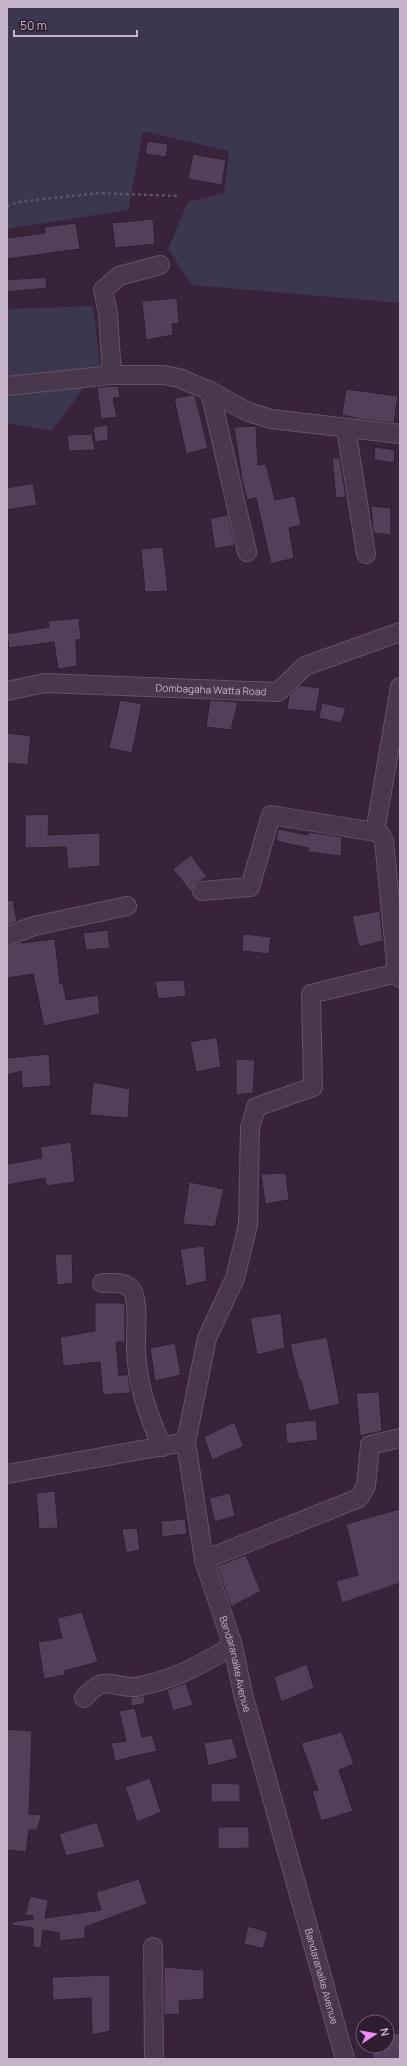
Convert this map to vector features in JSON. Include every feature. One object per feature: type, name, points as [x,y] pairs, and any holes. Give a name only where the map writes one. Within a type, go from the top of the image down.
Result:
[{"type":"street","points":[[112,375],[108,313],[103,290],[119,276],[160,265]]},
{"type":"street","points":[[7,386],[112,375],[164,375],[179,378],[210,391],[248,412],[271,419],[400,434]]},
{"type":"street","points":[[210,391],[247,552]]},
{"type":"street","points":[[346,428],[366,554]]},
{"type":"street","name":"Dombagaha Watta Road","points":[[7,691],[45,683],[278,692],[305,666],[400,632]]},
{"type":"street","points":[[375,832],[400,690]]},
{"type":"street","points":[[7,1474],[186,1442],[207,1338],[235,1278],[248,1225],[250,1128],[256,1107],[313,1087],[311,994],[398,975],[384,841],[381,835],[375,832],[271,815],[250,887],[202,891]]},
{"type":"street","points":[[7,936],[34,926],[126,906]]},
{"type":"street","points":[[102,1283],[122,1283],[131,1289],[135,1299],[136,1350],[140,1380],[145,1405],[162,1447]]},
{"type":"street","points":[[204,1560],[359,1498],[366,1486],[370,1445],[400,1438]]},
{"type":"street","name":"Bandaranaike Avenue","points":[[186,1442],[204,1560],[233,1646],[243,1694],[345,2059]]},
{"type":"street","points":[[84,1698],[94,1686],[106,1683],[134,1687],[167,1679],[197,1666],[233,1646]]},
{"type":"street","points":[[153,1948],[154,2059]]},
{"type":"path","points":[[7,206],[19,202],[98,193],[179,196]]},
{"type":"shaded area","points":[[7,7],[400,7],[400,303],[192,285],[168,249],[188,202],[224,193],[229,151],[143,131],[128,210],[7,229]]},
{"type":"shaded area","points":[[93,306],[100,365],[52,431],[7,423],[7,309]]},
{"type":"building","points":[[147,141],[168,144],[166,157],[145,154]]},
{"type":"building","points":[[193,154],[226,160],[222,185],[188,179]]},
{"type":"building","points":[[153,219],[155,244],[115,248],[112,223]]},
{"type":"building","points":[[76,223],[80,249],[7,259],[7,238],[45,233],[44,227]]},
{"type":"building","points":[[46,277],[47,288],[7,292],[7,280]]},
{"type":"building","points":[[177,298],[179,323],[172,324],[173,335],[146,340],[142,301]]},
{"type":"building","points":[[119,386],[120,398],[113,398],[117,417],[101,419],[97,387]]},
{"type":"building","points":[[346,389],[398,396],[394,423],[359,419],[342,415]]},
{"type":"building","points":[[192,395],[195,396],[208,448],[186,454],[174,398]]},
{"type":"building","points":[[108,425],[108,440],[95,442],[93,427]]},
{"type":"building","points":[[256,426],[258,465],[266,464],[275,500],[295,496],[301,525],[289,528],[294,558],[271,564],[256,498],[247,500],[242,480],[234,427]]},
{"type":"building","points":[[92,434],[95,450],[69,451],[67,435]]},
{"type":"building","points":[[375,447],[395,450],[394,463],[374,460]]},
{"type":"building","points":[[332,458],[340,458],[346,497],[336,498]]},
{"type":"building","points":[[33,483],[37,505],[7,510],[7,488]]},
{"type":"building","points":[[371,506],[391,508],[391,535],[373,533]]},
{"type":"building","points":[[228,514],[235,545],[215,549],[210,519]]},
{"type":"building","points":[[163,547],[168,591],[145,592],[141,549]]},
{"type":"building","points":[[79,618],[81,639],[76,640],[77,666],[58,669],[54,642],[9,648],[7,634],[49,627],[48,621]]},
{"type":"building","points":[[300,685],[320,688],[316,712],[287,709],[289,696]]},
{"type":"building","points":[[120,700],[142,704],[132,753],[109,748]]},
{"type":"building","points":[[210,700],[238,702],[231,730],[206,727]]},
{"type":"building","points":[[322,703],[346,708],[341,723],[319,718]]},
{"type":"building","points":[[7,733],[31,736],[28,765],[7,763]]},
{"type":"building","points":[[49,814],[48,835],[100,833],[100,866],[68,869],[66,847],[25,848],[25,815]]},
{"type":"building","points":[[278,829],[308,835],[308,832],[342,837],[341,856],[308,852],[308,848],[276,841]]},
{"type":"building","points":[[191,855],[207,877],[196,883],[191,892],[173,869]]},
{"type":"building","points":[[13,900],[17,921],[7,925],[7,901]]},
{"type":"building","points":[[380,911],[383,941],[359,947],[352,916]]},
{"type":"building","points":[[108,930],[110,948],[86,950],[83,933]]},
{"type":"building","points":[[243,934],[271,937],[269,954],[242,951]]},
{"type":"building","points":[[55,939],[60,984],[63,983],[66,1000],[98,995],[100,1014],[44,1026],[33,974],[7,978],[7,946],[21,942]]},
{"type":"building","points":[[184,980],[186,996],[158,999],[155,981]]},
{"type":"building","points":[[217,1037],[221,1067],[196,1072],[190,1042]]},
{"type":"building","points":[[49,1054],[51,1086],[22,1088],[21,1071],[7,1075],[7,1058]]},
{"type":"building","points":[[236,1059],[255,1060],[253,1093],[236,1095]]},
{"type":"building","points":[[93,1082],[130,1089],[128,1118],[90,1115]]},
{"type":"building","points":[[71,1142],[75,1182],[46,1186],[45,1178],[7,1185],[7,1164],[42,1158],[40,1147]]},
{"type":"building","points":[[286,1173],[289,1200],[265,1204],[261,1174]]},
{"type":"building","points":[[189,1182],[224,1189],[215,1227],[183,1224]]},
{"type":"building","points":[[204,1246],[207,1281],[186,1286],[180,1249]]},
{"type":"building","points":[[55,1254],[72,1254],[73,1283],[57,1285]]},
{"type":"building","points":[[95,1303],[125,1303],[125,1342],[116,1342],[119,1376],[128,1374],[131,1393],[103,1395],[100,1362],[63,1366],[60,1337],[95,1331]]},
{"type":"building","points":[[281,1313],[285,1348],[257,1355],[250,1318]]},
{"type":"building","points":[[327,1337],[340,1404],[309,1411],[290,1344]]},
{"type":"building","points":[[175,1343],[181,1375],[155,1381],[150,1348]]},
{"type":"building","points":[[379,1392],[382,1431],[360,1436],[356,1393]]},
{"type":"building","points":[[316,1420],[318,1440],[287,1444],[285,1423]]},
{"type":"building","points":[[234,1422],[244,1446],[212,1460],[204,1437]]},
{"type":"building","points":[[55,1491],[58,1528],[39,1529],[36,1493]]},
{"type":"building","points":[[230,1493],[235,1516],[215,1522],[209,1498]]},
{"type":"building","points":[[400,1509],[400,1583],[342,1603],[336,1581],[358,1575],[346,1524]]},
{"type":"building","points":[[185,1519],[187,1534],[162,1537],[161,1521]]},
{"type":"building","points":[[137,1528],[140,1550],[126,1553],[122,1529]]},
{"type":"building","points":[[246,1555],[261,1591],[231,1607],[217,1566]]},
{"type":"building","points":[[82,1612],[98,1662],[64,1671],[65,1675],[44,1679],[38,1642],[62,1638],[57,1618]]},
{"type":"building","points":[[307,1664],[314,1688],[281,1702],[274,1677]]},
{"type":"building","points":[[186,1683],[193,1705],[173,1711],[167,1690]]},
{"type":"building","points":[[145,1696],[144,1704],[131,1706],[131,1697]]},
{"type":"building","points":[[135,1708],[142,1737],[152,1735],[157,1751],[115,1761],[111,1743],[126,1741],[119,1711]]},
{"type":"building","points":[[7,1729],[32,1731],[29,1814],[42,1815],[37,1830],[29,1830],[26,1852],[7,1850]]},
{"type":"building","points":[[342,1732],[354,1764],[339,1770],[353,1811],[321,1821],[312,1791],[318,1790],[301,1743]]},
{"type":"building","points":[[232,1738],[238,1758],[208,1766],[204,1743]]},
{"type":"building","points":[[150,1778],[161,1812],[137,1822],[125,1787]]},
{"type":"building","points":[[211,1783],[240,1784],[240,1802],[211,1802]]},
{"type":"building","points":[[97,1822],[105,1847],[66,1856],[59,1834]]},
{"type":"building","points":[[218,1827],[249,1827],[249,1848],[218,1849]]},
{"type":"building","points":[[139,1879],[147,1904],[85,1927],[85,1938],[60,1941],[59,1933],[43,1930],[41,1948],[33,1947],[33,1928],[12,1925],[12,1922],[33,1919],[33,1916],[25,1915],[30,1896],[48,1900],[45,1918],[101,1910],[96,1892]]},
{"type":"building","points":[[248,1926],[268,1932],[263,1949],[244,1944]]},
{"type":"building","points":[[164,1967],[204,1970],[204,1999],[179,2001],[180,2014],[164,2015]]},
{"type":"building","points":[[110,1975],[110,2031],[92,2035],[91,1998],[53,2000],[52,1977]]},
{"type":"building","points":[[395,2033],[400,2033],[400,2059],[373,2059],[373,2054],[395,2054]]}]
